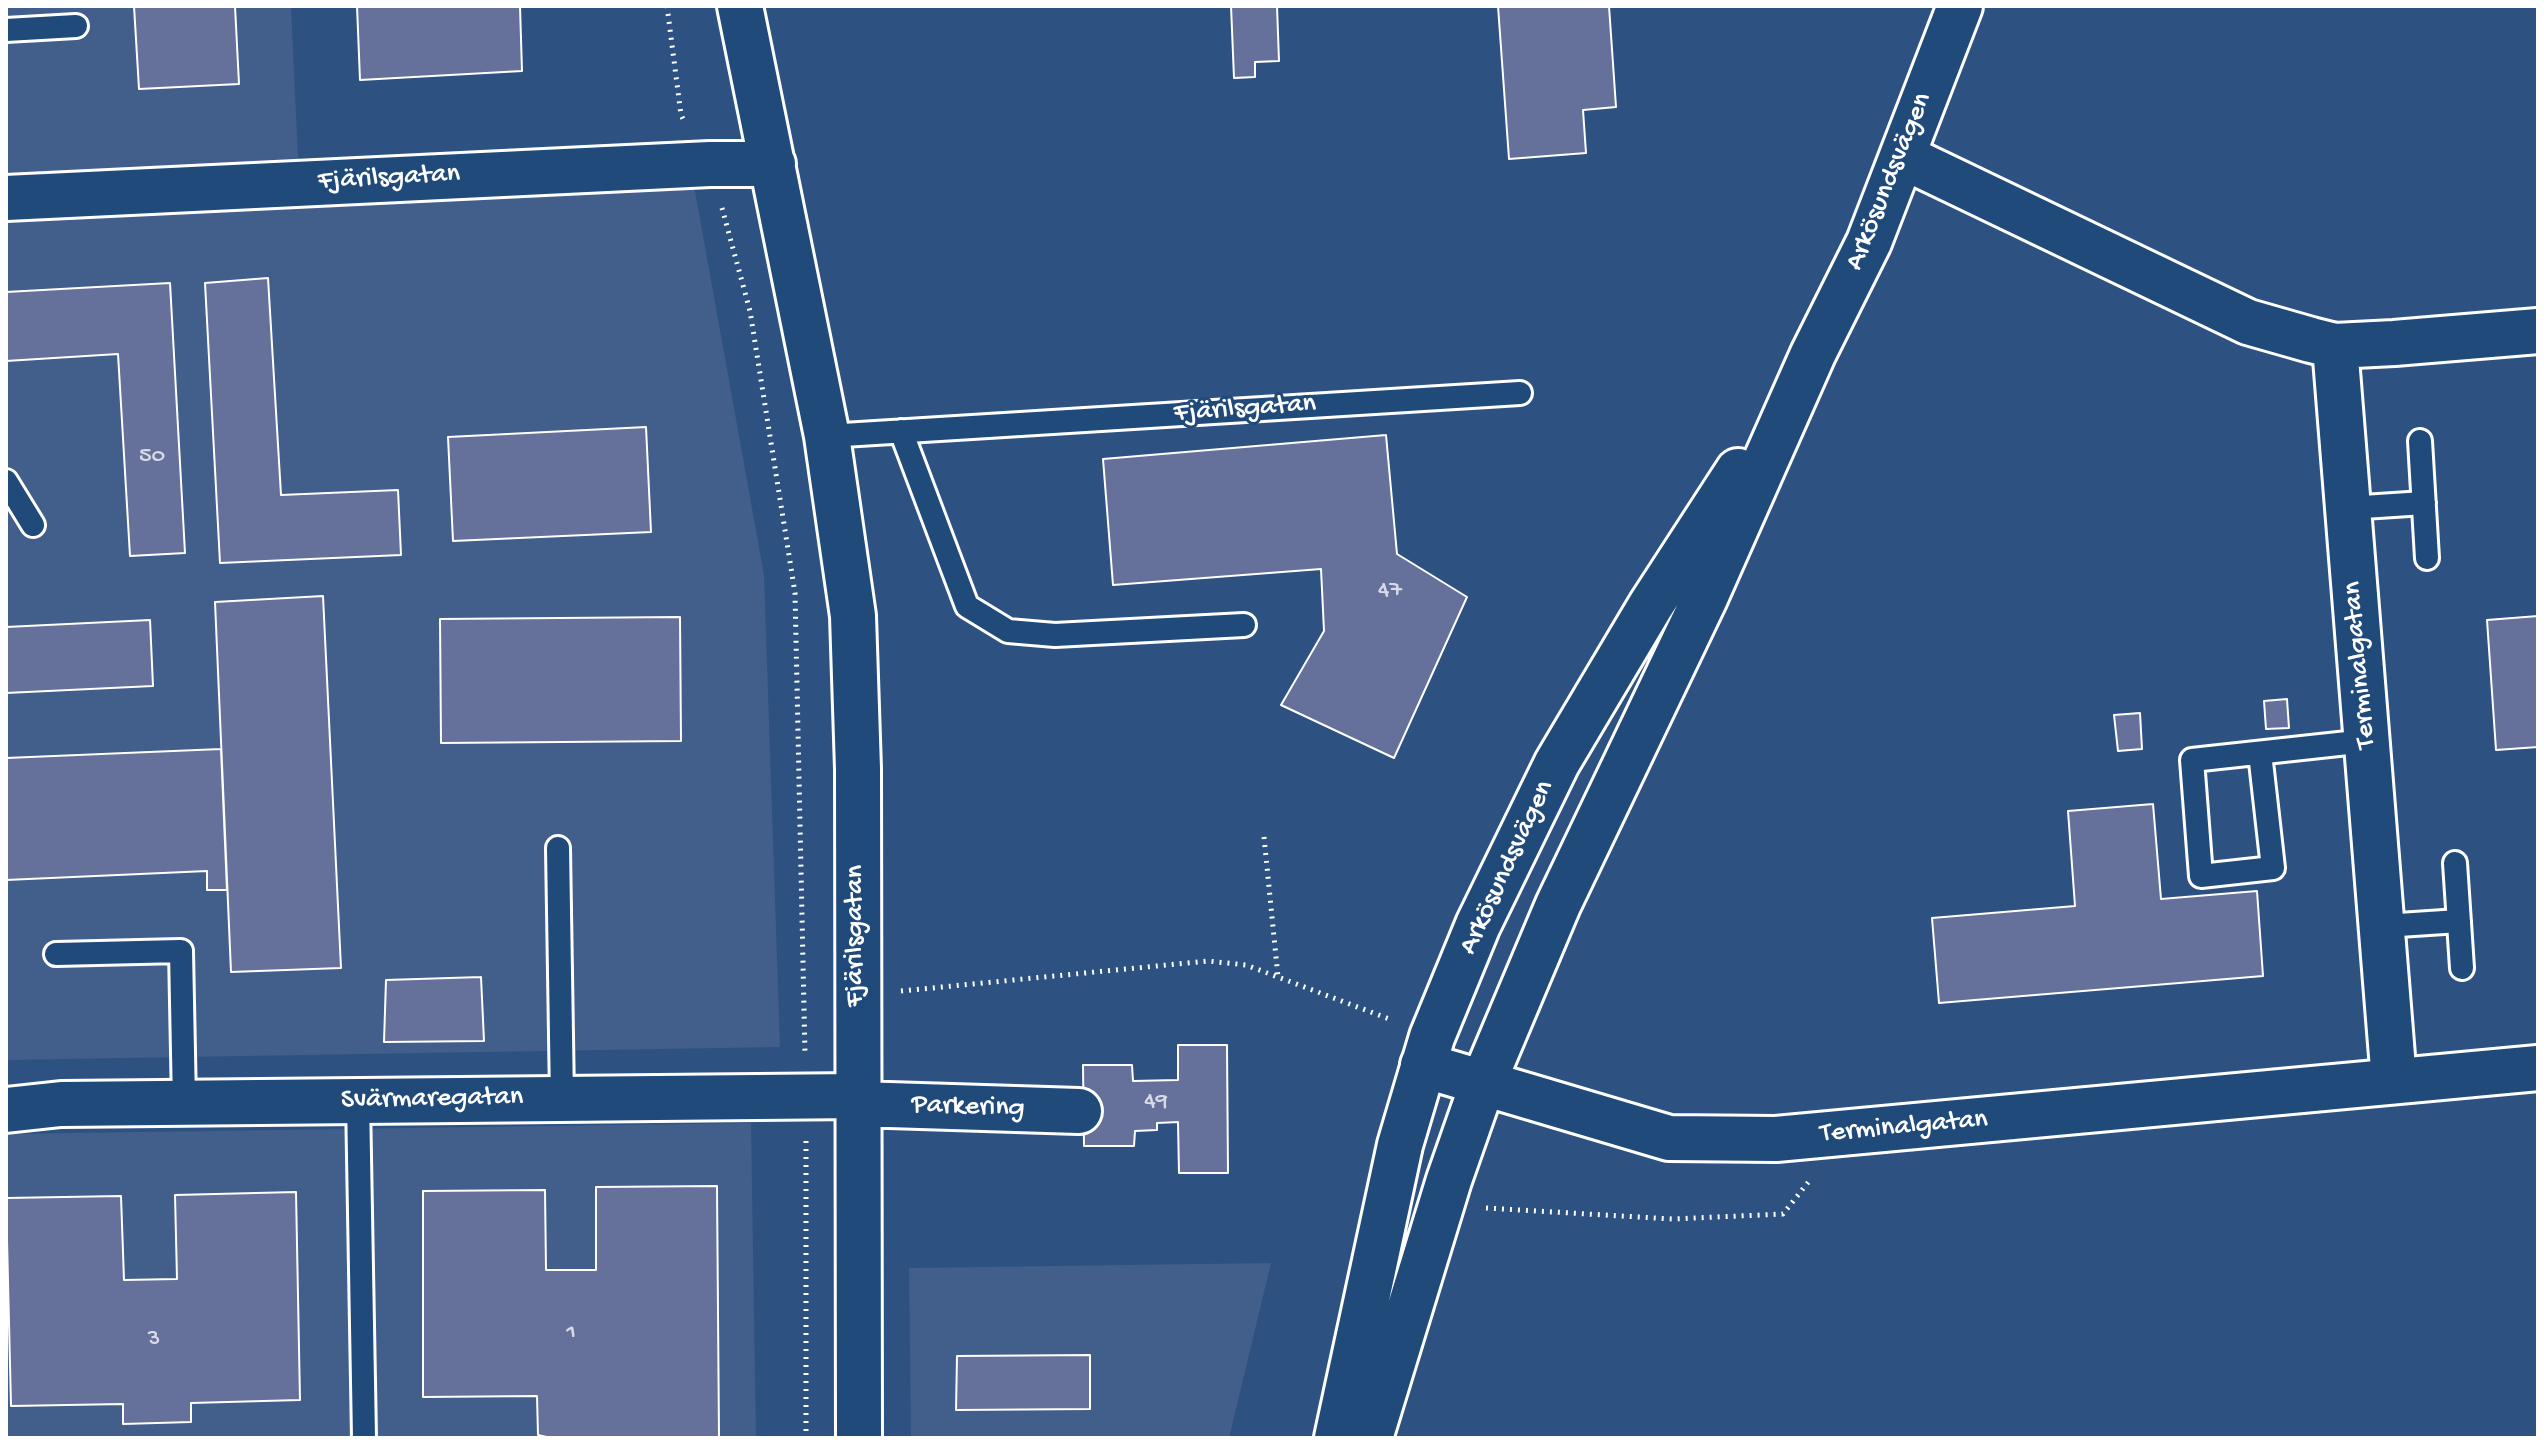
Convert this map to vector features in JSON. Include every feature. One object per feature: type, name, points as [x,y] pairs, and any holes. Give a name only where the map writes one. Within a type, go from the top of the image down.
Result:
[{"type":"street","name":"Fjärilsgatan","points":[[740,6],[827,436],[853,616],[858,769],[859,1438]]},
{"type":"street","name":"Arkösundsvägen","points":[[1370,1438],[1449,1180],[1483,1083],[1558,905],[1704,600],[1813,354],[1869,242],[1960,6]]},
{"type":"street","points":[[1904,157],[2248,322],[2335,346],[2538,331]]},
{"type":"street","name":"Fjärilsgatan","points":[[6,198],[710,164],[773,164]]},
{"type":"street","name":"Terminalgatan","points":[[2335,346],[2384,926],[2394,1081]]},
{"type":"street","name":"Arkösundsvägen","points":[[1337,1438],[1400,1145],[1427,1051],[1478,925],[1557,763],[1651,605],[1813,354]]},
{"type":"street","name":"Terminalgatan","points":[[1427,1051],[1483,1083],[1669,1138],[1776,1139],[2538,1068]]},
{"type":"street","name":"Svärmaregatan","points":[[6,1110],[61,1104],[358,1100],[806,1095],[857,1100]]},
{"type":"street","name":"Parkering","points":[[857,1100],[1079,1111]]},
{"type":"lane","points":[[6,30],[76,26]]},
{"type":"lane","name":"Fjärilsgatan","points":[[827,436],[1520,393]]},
{"type":"lane","points":[[901,431],[967,606],[1008,631],[1055,635],[1244,625]]},
{"type":"lane","points":[[2420,441],[2427,558]]},
{"type":"lane","points":[[6,481],[33,525]]},
{"type":"lane","points":[[2348,508],[2424,503]]},
{"type":"lane","points":[[2260,753],[2273,868],[2201,876],[2192,760],[2366,741]]},
{"type":"lane","points":[[558,848],[562,1098]]},
{"type":"lane","points":[[2455,863],[2462,968]]},
{"type":"lane","points":[[2384,926],[2459,921]]},
{"type":"lane","points":[[56,954],[181,951],[184,1103]]},
{"type":"lane","points":[[358,1100],[364,1438]]},
{"type":"path","points":[[667,6],[681,115],[710,164],[750,311],[795,593],[806,1095],[806,1438]]},
{"type":"path","points":[[1264,837],[1278,977]]},
{"type":"path","points":[[856,995],[1208,961],[1246,965],[1390,1019],[1427,1051]]},
{"type":"path","points":[[1386,1034],[1390,1019]]},
{"type":"path","points":[[1449,1180],[1489,1210],[1672,1219],[1783,1214],[1805,1190],[1833,1134]]},
{"type":"shaded area","points":[[6,6],[291,6],[300,202],[693,180],[764,575],[780,1047],[6,1060]]},
{"type":"shaded area","points":[[751,1123],[756,1438],[6,1438],[6,1134]]},
{"type":"shaded area","points":[[1271,1263],[1229,1438],[911,1438],[909,1268]]},
{"type":"building","points":[[134,6],[235,6],[239,84],[139,89]]},
{"type":"building","points":[[357,6],[520,6],[522,71],[360,80]]},
{"type":"building","points":[[1231,6],[1277,6],[1279,61],[1255,62],[1255,77],[1234,78]]},
{"type":"building","points":[[1498,6],[1609,6],[1616,107],[1583,110],[1586,153],[1509,159]]},
{"type":"building","points":[[268,278],[281,495],[398,490],[401,555],[220,563],[205,283]]},
{"type":"building","points":[[170,283],[185,553],[130,556],[118,354],[6,361],[6,292]]},
{"type":"building","points":[[646,427],[651,532],[453,541],[448,437]]},
{"type":"building","points":[[1386,435],[1397,554],[1467,597],[1394,758],[1281,705],[1324,631],[1321,569],[1113,585],[1103,459]]},
{"type":"building","points":[[323,596],[341,968],[231,972],[215,602]]},
{"type":"building","points":[[2538,616],[2538,747],[2496,750],[2487,620]]},
{"type":"building","points":[[680,617],[681,741],[441,743],[440,619]]},
{"type":"building","points":[[150,620],[153,686],[6,693],[6,627]]},
{"type":"building","points":[[2287,699],[2289,728],[2266,729],[2264,701]]},
{"type":"building","points":[[2140,713],[2142,749],[2118,751],[2114,715]]},
{"type":"building","points":[[221,749],[227,890],[207,890],[207,871],[6,880],[6,758]]},
{"type":"building","points":[[2153,804],[2161,899],[2257,891],[2263,976],[1939,1003],[1932,918],[2075,906],[2068,811]]},
{"type":"building","points":[[481,977],[484,1041],[384,1042],[386,980]]},
{"type":"building","points":[[1178,1045],[1227,1045],[1228,1173],[1179,1173],[1178,1122],[1157,1123],[1157,1130],[1135,1131],[1134,1146],[1084,1146],[1083,1065],[1132,1065],[1133,1081],[1178,1080]]},
{"type":"building","points":[[717,1186],[719,1438],[551,1438],[538,1435],[537,1396],[423,1397],[423,1191],[545,1190],[546,1270],[596,1270],[596,1187]]},
{"type":"building","points":[[296,1192],[300,1400],[191,1403],[191,1422],[123,1424],[123,1404],[11,1406],[6,1198],[121,1196],[124,1280],[177,1279],[175,1195]]},
{"type":"building","points":[[1090,1355],[1090,1409],[956,1410],[957,1356]]}]
